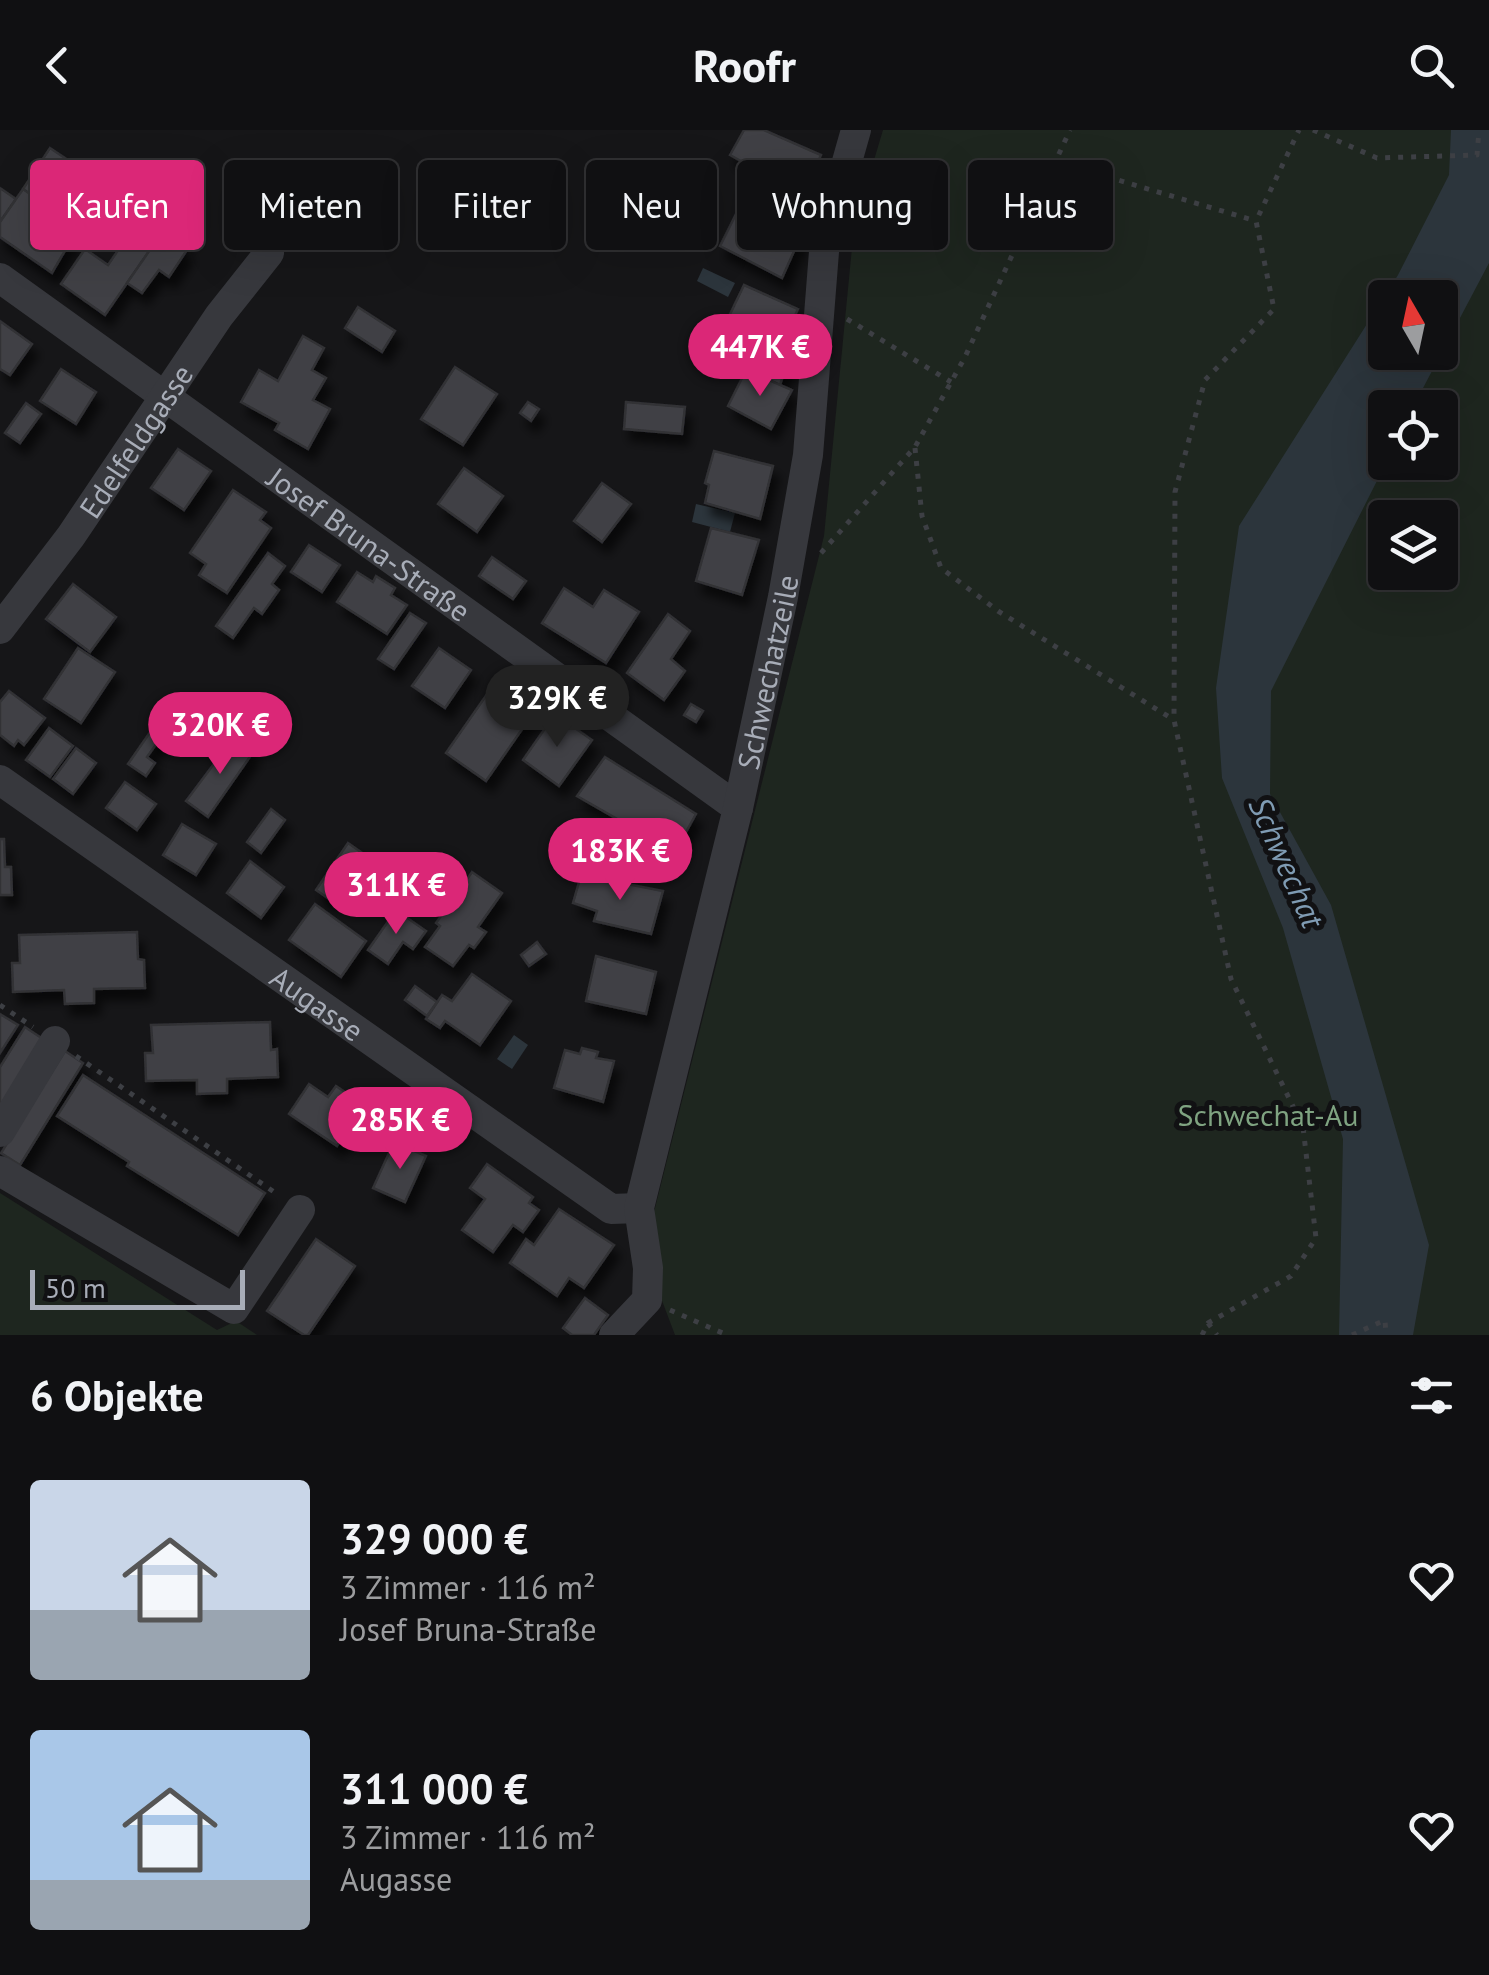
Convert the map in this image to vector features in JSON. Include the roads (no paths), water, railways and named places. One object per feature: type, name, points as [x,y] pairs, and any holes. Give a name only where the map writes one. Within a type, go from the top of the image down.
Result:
[{"type":"street","name":"Schwechatzeile","points":[[639,1208],[738,808],[783,598],[808,455],[825,239],[856,130]]},
{"type":"street","name":"Edelfeldgasse","points":[[0,628],[71,536],[219,316],[269,253]]},
{"type":"street","name":"Josef Bruna-Straße","points":[[0,278],[738,808]]},
{"type":"street","name":"Augasse","points":[[0,780],[611,1209],[639,1208]]},
{"type":"street","points":[[0,1132],[55,1041]]},
{"type":"street","points":[[0,1171],[234,1310],[300,1210]]},
{"type":"street","points":[[614,1335],[647,1300],[648,1268],[639,1208]]},
{"type":"water","points":[[1451,130],[1489,130],[1489,263],[1458,322],[1458,280],[1395,280],[1449,175]]},
{"type":"water","points":[[703,268],[735,283],[728,297],[697,281]]},
{"type":"water","name":"Schwechat","points":[[1368,322],[1368,370],[1433,370],[1422,390],[1368,390],[1368,480],[1377,480],[1271,691],[1270,794],[1331,905],[1429,1245],[1413,1335],[1339,1335],[1343,1139],[1283,928],[1222,778],[1216,688],[1239,526]]},
{"type":"water","points":[[696,504],[735,513],[730,532],[692,522]]},
{"type":"water","points":[[514,1035],[528,1045],[512,1069],[497,1059]]},
{"type":"park label","name":"Schwechat-Au","points":[[1268,1114]]}]
